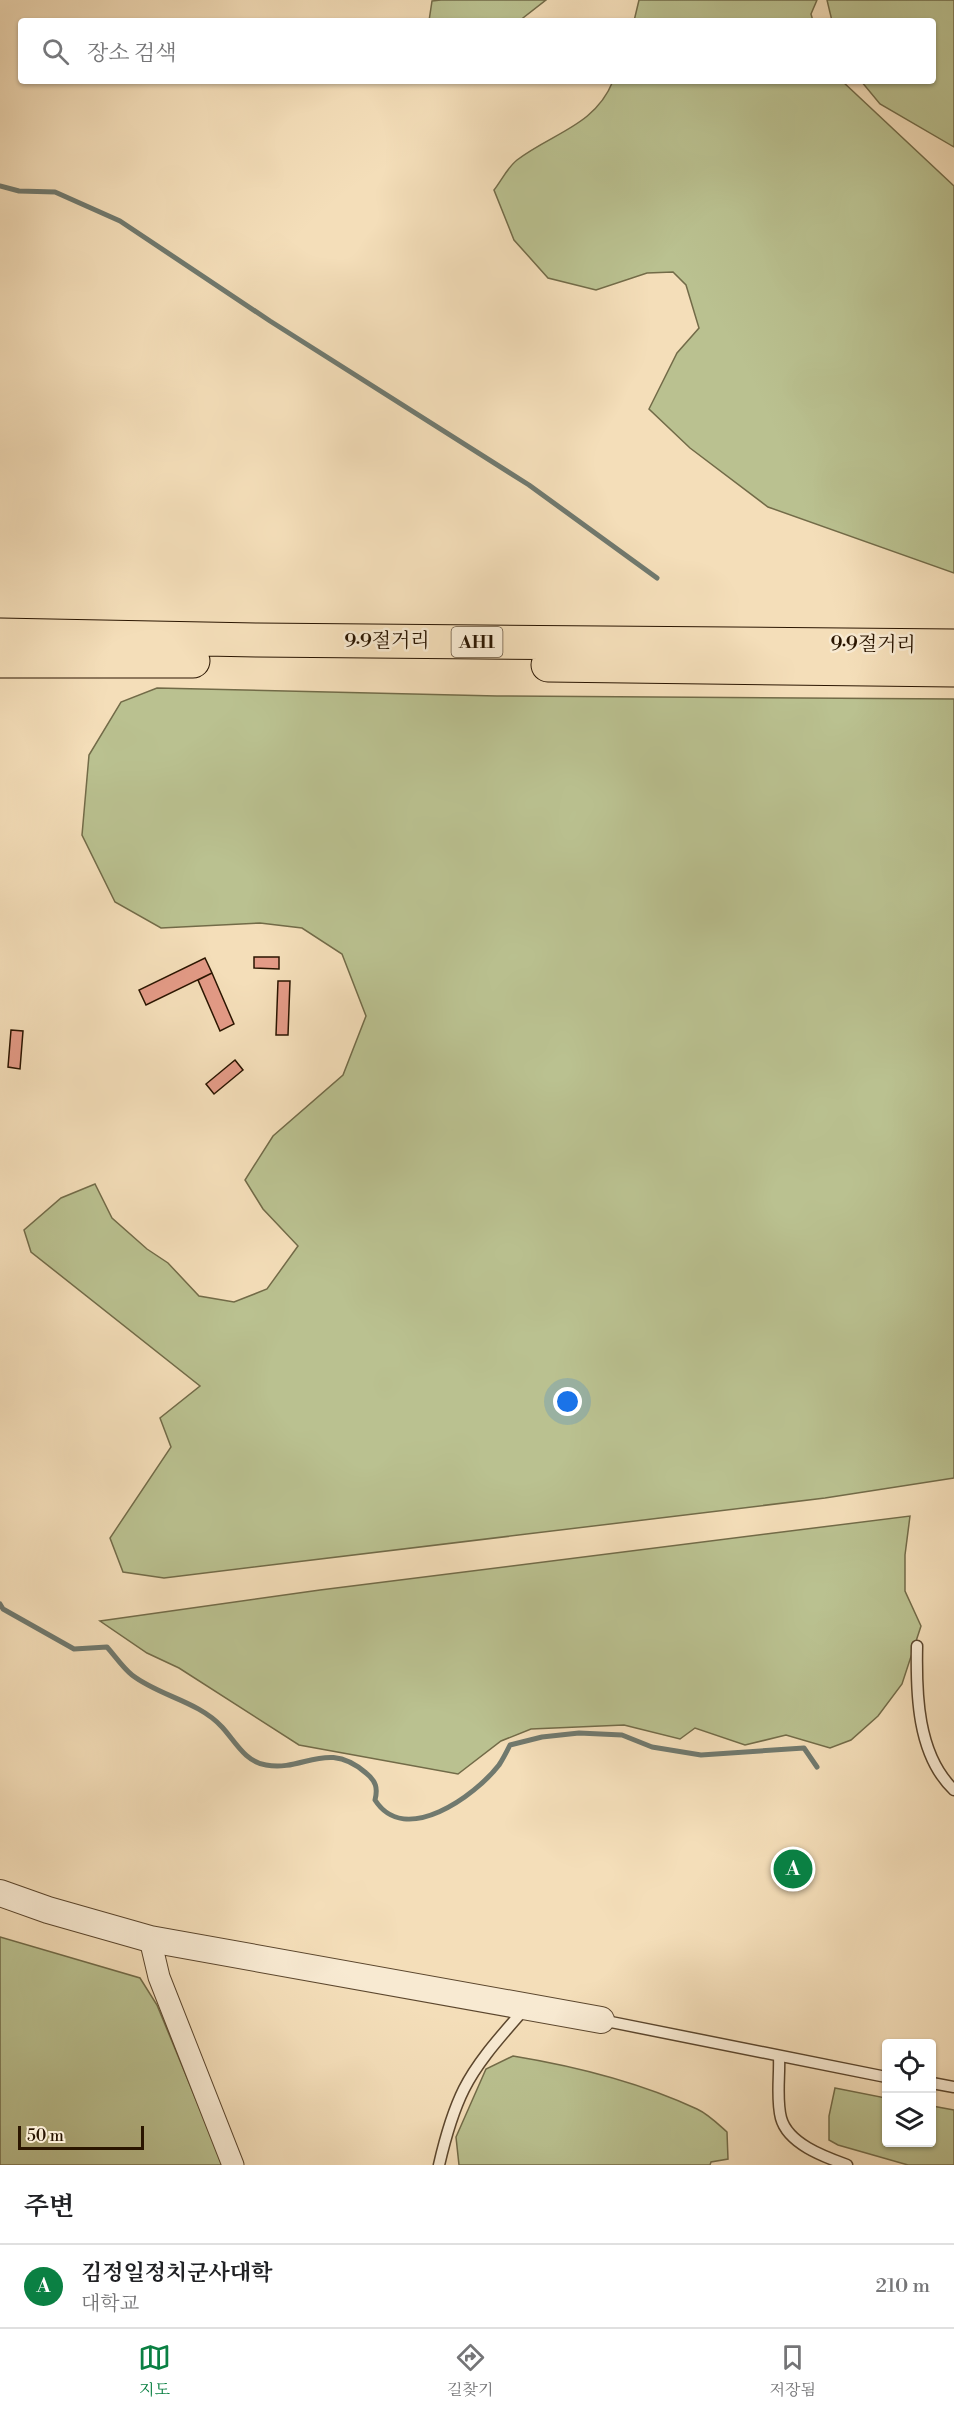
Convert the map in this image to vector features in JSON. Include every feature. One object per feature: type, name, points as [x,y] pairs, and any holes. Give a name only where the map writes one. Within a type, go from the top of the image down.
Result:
[{"type":"highway","name":"9·9절거리","points":[[0,635],[269,640],[954,646]]},
{"type":"highway","name":"9·9절거리","points":[[0,661],[247,661],[954,670]]},
{"type":"street","points":[[0,1893],[48,1910],[150,1940],[601,2020]]},
{"type":"street","points":[[150,1940],[159,1977],[233,2165]]},
{"type":"lane","points":[[917,1646],[921,1724],[934,1761],[954,1791]]},
{"type":"lane","points":[[439,2165],[447,2129],[464,2088],[487,2054],[526,2007]]},
{"type":"lane","points":[[601,2020],[882,2076]]},
{"type":"lane","points":[[779,2057],[781,2119],[793,2137],[820,2155],[847,2165]]},
{"type":"lane","points":[[936,2084],[954,2087]]},
{"type":"green space","points":[[546,0],[523,18],[429,18],[432,1]]},
{"type":"green space","points":[[639,0],[817,0],[811,14],[812,18],[635,18]]},
{"type":"green space","points":[[827,0],[954,0],[954,147],[880,104],[863,84],[936,84],[936,18],[831,18]]},
{"type":"green space","points":[[611,84],[845,84],[954,186],[954,573],[768,507],[690,448],[649,409],[677,353],[699,328],[686,285],[673,272],[647,273],[596,290],[548,278],[514,240],[494,190],[517,160],[584,119],[605,96]]},
{"type":"green space","points":[[157,688],[497,696],[954,699],[954,1478],[825,1498],[164,1578],[123,1572],[110,1538],[171,1447],[160,1418],[200,1386],[31,1252],[24,1230],[61,1198],[95,1184],[112,1218],[147,1249],[168,1263],[199,1296],[234,1302],[267,1289],[298,1246],[263,1209],[245,1180],[273,1136],[343,1075],[366,1016],[342,954],[302,928],[260,923],[161,928],[115,902],[82,835],[89,755],[121,702]]},
{"type":"green space","points":[[910,1516],[905,1555],[905,1591],[921,1626],[902,1684],[878,1716],[851,1740],[830,1748],[786,1735],[745,1745],[695,1728],[680,1739],[624,1725],[531,1729],[501,1741],[458,1774],[299,1745],[179,1668],[147,1653],[100,1621],[320,1590]]},
{"type":"green space","points":[[0,1937],[140,1978],[157,2005],[223,2165],[0,2165]]},
{"type":"green space","points":[[513,2056],[607,2076],[697,2109],[727,2132],[728,2159],[711,2162],[710,2165],[459,2165],[456,2137],[486,2069]]},
{"type":"green space","points":[[835,2088],[882,2097],[882,2147],[936,2147],[936,2107],[954,2110],[954,2165],[908,2165],[838,2145],[829,2140],[829,2116]]},
{"type":"building","points":[[254,957],[279,957],[279,969],[254,968]]},
{"type":"building","points":[[205,958],[212,973],[146,1005],[139,990]]},
{"type":"building","points":[[212,973],[234,1024],[220,1031],[198,980]]},
{"type":"building","points":[[278,981],[290,981],[288,1035],[276,1035]]},
{"type":"building","points":[[11,1030],[23,1031],[20,1069],[8,1067]]},
{"type":"building","points":[[235,1060],[243,1070],[214,1094],[206,1084]]},
{"type":"waterway","points":[[0,186],[19,191],[55,192],[120,221],[270,321],[529,485],[657,578]]},
{"type":"waterway","points":[[0,1604],[3,1609],[74,1649],[107,1647],[129,1672],[143,1682],[212,1718],[252,1760],[266,1765],[280,1766],[327,1757],[339,1758],[352,1763],[374,1782],[375,1800],[388,1813],[404,1819],[421,1818],[439,1812],[457,1802],[488,1777],[499,1765],[510,1745],[542,1737],[579,1733],[622,1735],[652,1747],[701,1755],[804,1748],[817,1767]]},
{"type":"place","name":"김정일정치군사대학","points":[[793,1869]]}]
